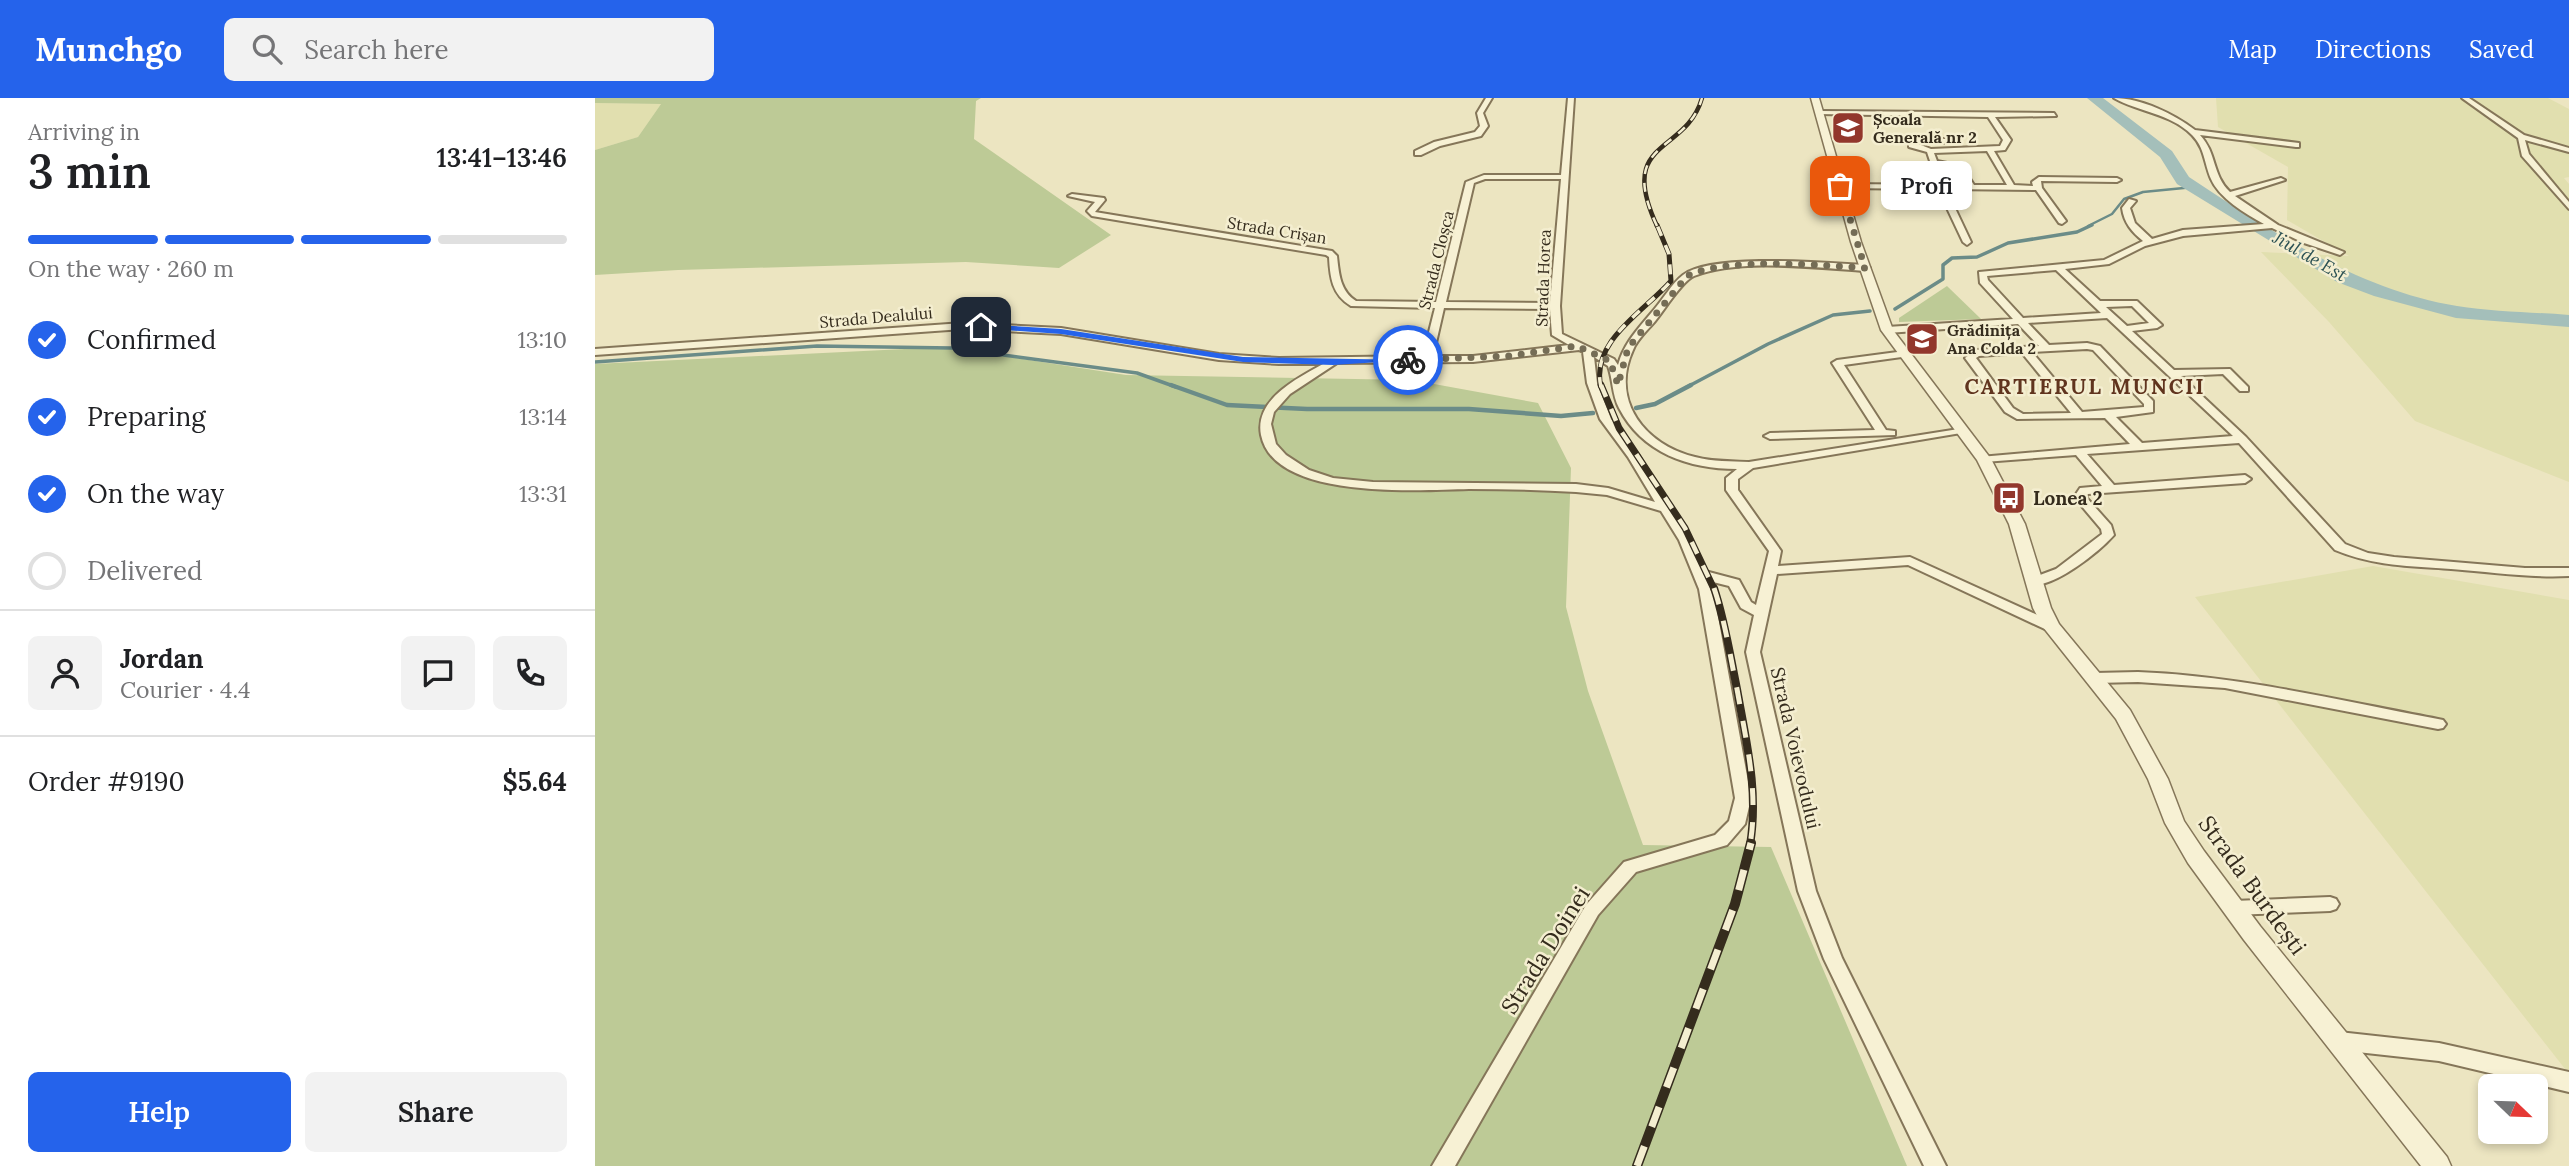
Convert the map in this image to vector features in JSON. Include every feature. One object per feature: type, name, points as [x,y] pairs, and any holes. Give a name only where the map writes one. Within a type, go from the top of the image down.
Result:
[{"type":"street","points":[[1418,153],[1437,144],[1478,134],[1484,126],[1480,113],[1489,98]]},
{"type":"street","name":"Strada Horea","points":[[1570,98],[1555,306],[1557,335],[1610,361],[1624,407],[1655,446],[1684,460],[1712,465],[1749,465]]},
{"type":"street","name":"Strada Burdești","points":[[1815,98],[1865,268],[1887,330],[1984,459],[2017,524],[2042,608],[2052,627],[2095,678],[2130,727],[2158,779],[2175,823],[2234,908],[2438,1166]]},
{"type":"street","points":[[2117,98],[2159,113],[2193,132],[2296,145]]},
{"type":"street","points":[[2465,98],[2521,137],[2569,150]]},
{"type":"street","points":[[1882,106],[1886,114]]},
{"type":"street","points":[[1820,113],[2054,115]]},
{"type":"street","points":[[1991,115],[2007,141]]},
{"type":"street","points":[[2193,132],[2208,151],[2215,181],[2230,195],[2271,226],[2312,244],[2340,252]]},
{"type":"street","points":[[2521,137],[2525,154],[2569,207]]},
{"type":"street","points":[[1913,141],[2007,141],[2002,148],[1991,151],[1930,151],[1912,145],[1913,141]]},
{"type":"street","points":[[1930,151],[1934,162],[1959,168],[1972,188]]},
{"type":"street","points":[[1991,151],[2012,188]]},
{"type":"street","name":"Strada Cloșca","points":[[1427,360],[1470,182],[1484,177],[1564,177]]},
{"type":"street","points":[[2062,221],[2038,188],[2036,182],[2039,179],[2117,180]]},
{"type":"street","points":[[2230,195],[2281,180]]},
{"type":"street","points":[[1840,186],[2038,188]]},
{"type":"street","points":[[1941,188],[1967,242]]},
{"type":"street","name":"Strada Crișan","points":[[1072,196],[1101,201],[1091,211],[1092,214],[1329,253],[1333,256],[1338,287],[1343,297],[1354,304],[1555,306]]},
{"type":"street","points":[[2132,201],[2126,208],[2127,218],[2136,232],[2149,241]]},
{"type":"street","points":[[2045,347],[1983,281],[1982,274],[2106,262],[2149,241],[2196,231],[2271,226]]},
{"type":"street","points":[[1618,385],[1628,348],[1687,276],[1699,270],[1732,265],[1865,268]]},
{"type":"street","points":[[2059,268],[2242,439],[2323,529],[2349,551],[2414,562],[2513,571],[2569,572]]},
{"type":"street","points":[[2099,304],[2134,303],[2157,325],[2125,329]]},
{"type":"street","points":[[1887,330],[2111,315]]},
{"type":"street","name":"Strada Dealului","points":[[595,352],[963,326],[1061,331],[1243,359],[1333,363],[1509,356],[1583,348]]},
{"type":"street","points":[[2087,346],[2099,351],[2151,407],[2144,412],[2080,417],[2031,419],[2014,415],[1970,360],[1976,354],[2045,347],[2087,346]]},
{"type":"street","name":"Strada Doinei","points":[[1443,1166],[1592,910],[1630,867],[1721,840],[1737,824],[1743,799],[1706,589],[1685,540],[1606,419],[1583,348]]},
{"type":"street","points":[[2024,349],[2080,417]]},
{"type":"street","points":[[1883,434],[1837,363],[1905,355]]},
{"type":"street","points":[[1333,363],[1286,393],[1271,407],[1266,433],[1270,444],[1296,468],[1323,479],[1367,486],[1576,488],[1608,492],[1666,509]]},
{"type":"street","points":[[2174,373],[2226,371],[2244,389]]},
{"type":"street","points":[[2108,415],[2139,447]]},
{"type":"street","points":[[1749,465],[1961,430]]},
{"type":"street","points":[[1770,436],[1946,432]]},
{"type":"street","points":[[1984,459],[2242,439]]},
{"type":"street","points":[[2079,452],[2111,489]]},
{"type":"street","name":"Strada Voievodului","points":[[1749,465],[1732,478],[1733,490],[1775,551],[1753,652],[1807,891],[1833,959],[1935,1166]]},
{"type":"street","points":[[2034,582],[2061,572],[2108,535],[2107,528],[2080,497],[2084,491],[2245,479]]},
{"type":"street","points":[[1772,570],[1887,560],[1910,561],[2052,627]]},
{"type":"street","points":[[1700,573],[1734,583],[1746,606],[1762,612]]},
{"type":"street","points":[[2095,678],[2151,676],[2253,688],[2438,724]]},
{"type":"street","points":[[2234,908],[2330,904]]},
{"type":"street","points":[[2339,1041],[2439,1052],[2569,1082]]},
{"type":"shaded area","points":[[2216,98],[2548,98],[2569,109],[2569,177],[2564,178],[2569,184],[2569,482],[2415,421],[2329,322],[2261,252],[2349,256],[2287,220],[2288,167],[2218,127]]},
{"type":"shaded area","points":[[595,103],[661,104],[638,137],[595,150]]},
{"type":"shaded area","points":[[2373,566],[2569,600],[2569,1074],[2195,597]]},
{"type":"green space","points":[[595,98],[981,98],[976,101],[974,139],[1111,235],[1059,268],[966,262],[595,275],[595,150],[638,137],[661,104],[595,103]]},
{"type":"green space","points":[[1947,286],[1981,319],[1899,322],[1899,318]]},
{"type":"green space","points":[[945,347],[1126,375],[1412,380],[1538,403],[1571,468],[1566,607],[1588,691],[1643,845],[1771,847],[1907,1166],[595,1166],[595,364]]},
{"type":"waterway","name":"Jiul de Est","points":[[2094,98],[2166,154],[2183,180],[2344,278],[2381,292],[2456,312],[2569,321]]},
{"type":"waterway","points":[[2088,226],[2112,214],[2124,199],[2143,192],[2194,187]]},
{"type":"waterway","points":[[1895,309],[1943,279],[1943,265],[1952,258],[1977,257],[2008,243],[2077,232],[2092,225]]},
{"type":"waterway","points":[[1687,387],[1768,344],[1833,315],[1870,311]]},
{"type":"waterway","points":[[595,362],[817,346],[952,348],[1137,373],[1176,387]]},
{"type":"waterway","points":[[1171,385],[1227,405],[1307,409],[1469,409],[1561,416],[1593,413]]},
{"type":"waterway","points":[[1636,408],[1655,404],[1691,385]]},
{"type":"railway","points":[[1657,226],[1647,198],[1644,177],[1649,162],[1694,116],[1702,98]]},
{"type":"railway","points":[[1601,387],[1600,370],[1611,341],[1671,281],[1669,254],[1657,225]]},
{"type":"railway","points":[[1601,385],[1619,428],[1685,528],[1714,589]]},
{"type":"railway","points":[[1714,588],[1727,638],[1750,766],[1753,805],[1750,845]]},
{"type":"railway","points":[[1637,1166],[1735,904],[1751,843]]},
{"type":"way so far","points":[[1408,360],[1473,359],[1577,346],[1610,361],[1615,367],[1618,385],[1628,348],[1674,290],[1687,276],[1699,270],[1732,265],[1865,268],[1840,186]]},
{"type":"place","name":"Școala Generală nr 2","points":[[1848,128]]},
{"type":"place","name":"Profi","points":[[1840,186]]},
{"type":"place","name":"Grădinița Ana Colda 2","points":[[1922,339]]},
{"type":"place","name":"Lonea 2","points":[[2009,498]]},
{"type":"district","name":"CARTIERUL MUNCII","points":[[2085,386]]},
{"type":"route","points":[[981,327],[1061,331],[1243,359],[1333,363],[1408,360]]}]
